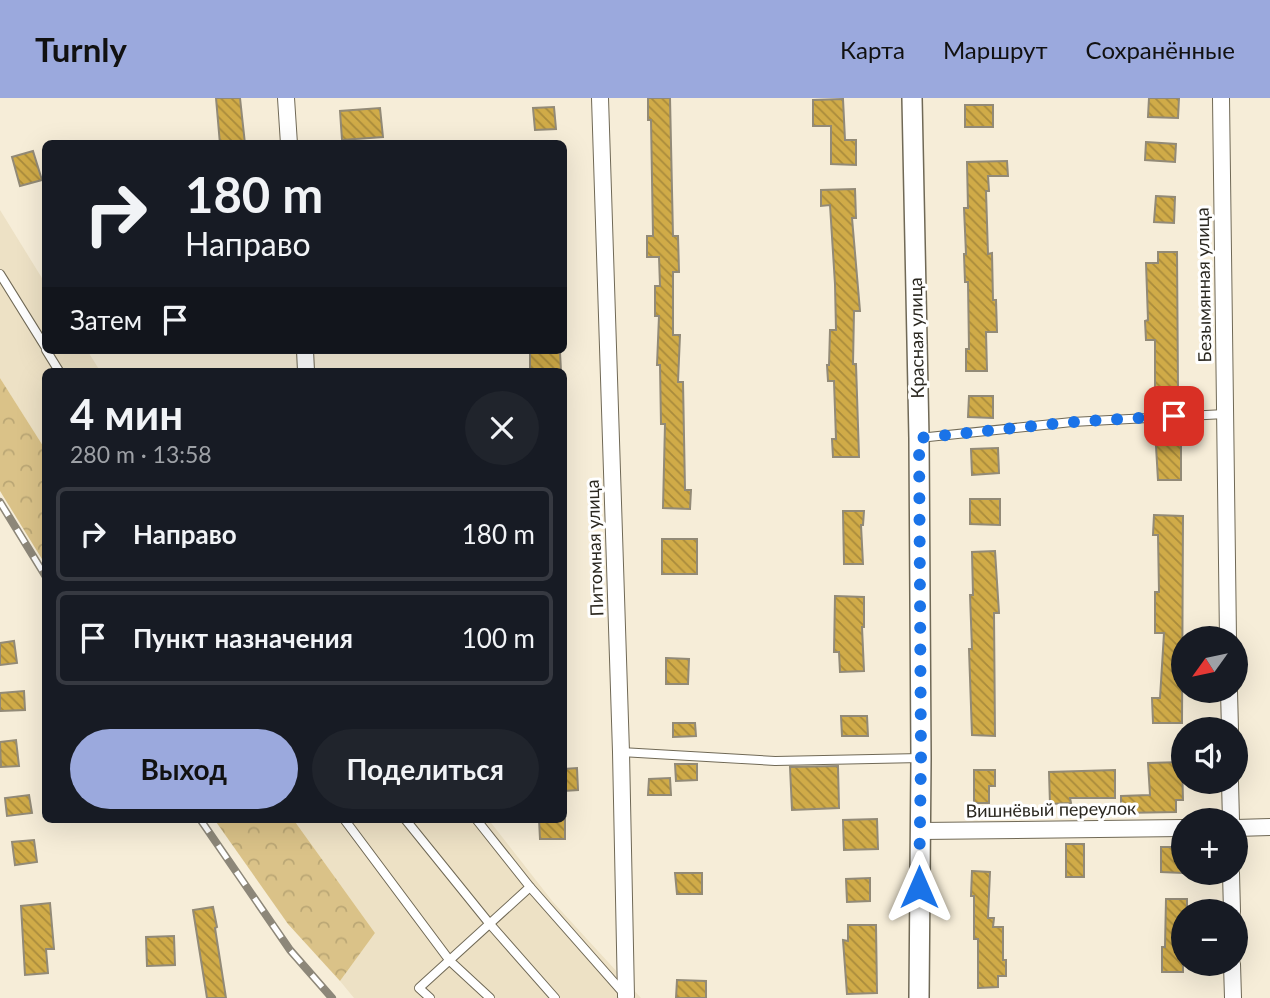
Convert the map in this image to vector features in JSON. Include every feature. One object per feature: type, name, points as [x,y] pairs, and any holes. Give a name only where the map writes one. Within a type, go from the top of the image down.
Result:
[{"type":"street","points":[[286,98],[289,140]]},
{"type":"street","name":"Питомная улица","points":[[600,98],[627,997]]},
{"type":"street","name":"Красная улица","points":[[912,98],[919,438],[919,998]]},
{"type":"street","name":"Безымянная улица","points":[[1221,98],[1228,626]]},
{"type":"street","points":[[1248,828],[1270,827]]},
{"type":"street","name":"Вишнёвый переулок","points":[[920,831],[1171,828]]},
{"type":"street","points":[[1232,976],[1233,998]]},
{"type":"lane","points":[[0,274],[42,342]]},
{"type":"lane","points":[[919,438],[1072,422],[1225,414]]},
{"type":"lane","points":[[621,752],[775,761],[921,758]]},
{"type":"lane","points":[[347,823],[450,961],[490,998]]},
{"type":"lane","points":[[408,823],[489,923],[555,998]]},
{"type":"lane","points":[[479,823],[530,887],[627,997]]},
{"type":"lane","points":[[430,998],[419,988],[530,887]]},
{"type":"shaded area","points":[[0,210],[42,278],[42,354],[89,354],[98,368],[42,368],[42,444],[0,378]]},
{"type":"shaded area","points":[[296,823],[491,823],[553,902],[641,998],[354,998],[340,981],[375,933]]},
{"type":"green space","points":[[0,378],[42,444],[42,559],[0,491]]},
{"type":"green space","points":[[217,823],[296,823],[375,933],[340,981],[288,924]]},
{"type":"building","points":[[216,98],[240,98],[245,140],[220,140]]},
{"type":"building","points":[[648,98],[670,98],[673,236],[678,236],[679,272],[673,272],[673,335],[680,335],[678,382],[683,382],[685,490],[691,490],[690,509],[663,508],[665,424],[661,424],[660,365],[657,365],[659,316],[655,316],[655,286],[660,286],[659,257],[647,257],[647,236],[653,236],[651,120],[648,120]]},
{"type":"building","points":[[1149,98],[1179,98],[1178,118],[1148,117]]},
{"type":"building","points":[[843,99],[845,140],[856,140],[856,165],[831,164],[831,126],[813,126],[813,100]]},
{"type":"building","points":[[965,105],[993,105],[993,127],[965,127]]},
{"type":"building","points":[[554,107],[556,129],[535,130],[533,108]]},
{"type":"building","points":[[380,108],[383,137],[342,140],[340,111]]},
{"type":"building","points":[[1146,142],[1176,144],[1175,162],[1145,160]]},
{"type":"building","points":[[33,151],[42,180],[20,186],[12,157]]},
{"type":"building","points":[[1007,161],[1008,176],[988,176],[989,191],[986,191],[988,254],[992,253],[997,332],[986,332],[987,371],[966,371],[966,349],[969,349],[968,282],[965,282],[964,254],[964,208],[968,208],[967,162]]},
{"type":"building","points":[[855,189],[856,218],[852,218],[860,311],[854,311],[853,364],[856,364],[859,457],[833,457],[832,439],[836,439],[834,381],[828,381],[827,365],[830,330],[836,330],[835,284],[830,205],[821,206],[821,190]]},
{"type":"building","points":[[1156,196],[1175,197],[1174,223],[1154,222]]},
{"type":"building","points":[[1158,252],[1177,252],[1178,388],[1155,389],[1155,340],[1146,340],[1146,263],[1158,263]]},
{"type":"building","points":[[530,354],[560,354],[561,368],[530,368]]},
{"type":"building","points":[[969,396],[993,396],[993,418],[968,417]]},
{"type":"building","points":[[1155,429],[1181,429],[1181,480],[1158,480]]},
{"type":"building","points":[[998,448],[999,473],[972,475],[971,449]]},
{"type":"building","points":[[970,499],[1000,499],[1000,525],[970,524]]},
{"type":"building","points":[[843,511],[864,511],[861,525],[863,564],[844,564]]},
{"type":"building","points":[[1154,515],[1183,516],[1182,626],[1171,626],[1171,704],[1182,704],[1182,717],[1171,717],[1171,723],[1153,723],[1152,698],[1160,698],[1164,633],[1155,633],[1155,592],[1159,592],[1158,535],[1153,535]]},
{"type":"building","points":[[662,539],[697,539],[697,574],[662,574]]},
{"type":"building","points":[[995,551],[999,613],[994,613],[995,736],[972,735],[969,649],[972,649],[972,552]]},
{"type":"building","points":[[835,596],[864,597],[864,671],[840,672],[839,652],[834,652]]},
{"type":"building","points":[[14,641],[17,663],[0,665],[0,643]]},
{"type":"building","points":[[666,658],[689,659],[688,684],[666,684]]},
{"type":"building","points":[[24,691],[25,710],[0,711],[0,693]]},
{"type":"building","points":[[841,716],[867,716],[868,736],[842,736]]},
{"type":"building","points":[[673,723],[695,723],[696,736],[673,737]]},
{"type":"building","points":[[16,740],[19,766],[1,767],[0,742]]},
{"type":"building","points":[[1171,762],[1171,794],[1183,794],[1183,800],[1176,800],[1176,808],[1171,808],[1171,812],[1121,813],[1121,796],[1150,795],[1148,763]]},
{"type":"building","points":[[675,764],[697,764],[697,780],[676,781]]},
{"type":"building","points":[[838,766],[839,808],[792,810],[790,767]]},
{"type":"building","points":[[577,768],[578,790],[567,791],[567,769]]},
{"type":"building","points":[[974,770],[995,770],[995,786],[989,786],[989,803],[974,803]]},
{"type":"building","points":[[1115,770],[1115,798],[1070,798],[1071,803],[1050,804],[1049,772]]},
{"type":"building","points":[[670,778],[671,795],[648,795],[649,779]]},
{"type":"building","points":[[29,795],[32,813],[7,816],[5,798]]},
{"type":"building","points":[[877,819],[878,849],[844,850],[843,820]]},
{"type":"building","points":[[539,823],[565,823],[565,839],[540,839]]},
{"type":"building","points":[[34,840],[37,862],[15,865],[12,842]]},
{"type":"building","points":[[1066,844],[1084,844],[1084,877],[1066,877]]},
{"type":"building","points":[[1161,847],[1171,847],[1171,872],[1161,872]]},
{"type":"building","points":[[972,871],[990,872],[988,918],[994,918],[993,927],[1003,927],[1006,976],[998,976],[998,987],[978,988],[978,939],[974,939]]},
{"type":"building","points":[[675,873],[702,873],[702,894],[677,894]]},
{"type":"building","points":[[870,878],[870,901],[847,902],[846,879]]},
{"type":"building","points":[[1166,899],[1171,899],[1171,972],[1162,972],[1162,947],[1165,947]]},
{"type":"building","points":[[50,903],[54,949],[46,949],[48,973],[25,975],[21,906]]},
{"type":"building","points":[[213,907],[226,998],[207,998],[193,910]]},
{"type":"building","points":[[848,925],[876,925],[877,993],[847,994],[843,940],[848,941]]},
{"type":"building","points":[[174,936],[175,965],[147,966],[146,937]]},
{"type":"building","points":[[677,980],[706,981],[706,998],[676,998]]},
{"type":"railway","points":[[0,502],[42,570]]},
{"type":"railway","points":[[203,823],[290,950],[332,998]]},
{"type":"route","points":[[919,887],[919,438],[1072,422],[1174,416]]}]
